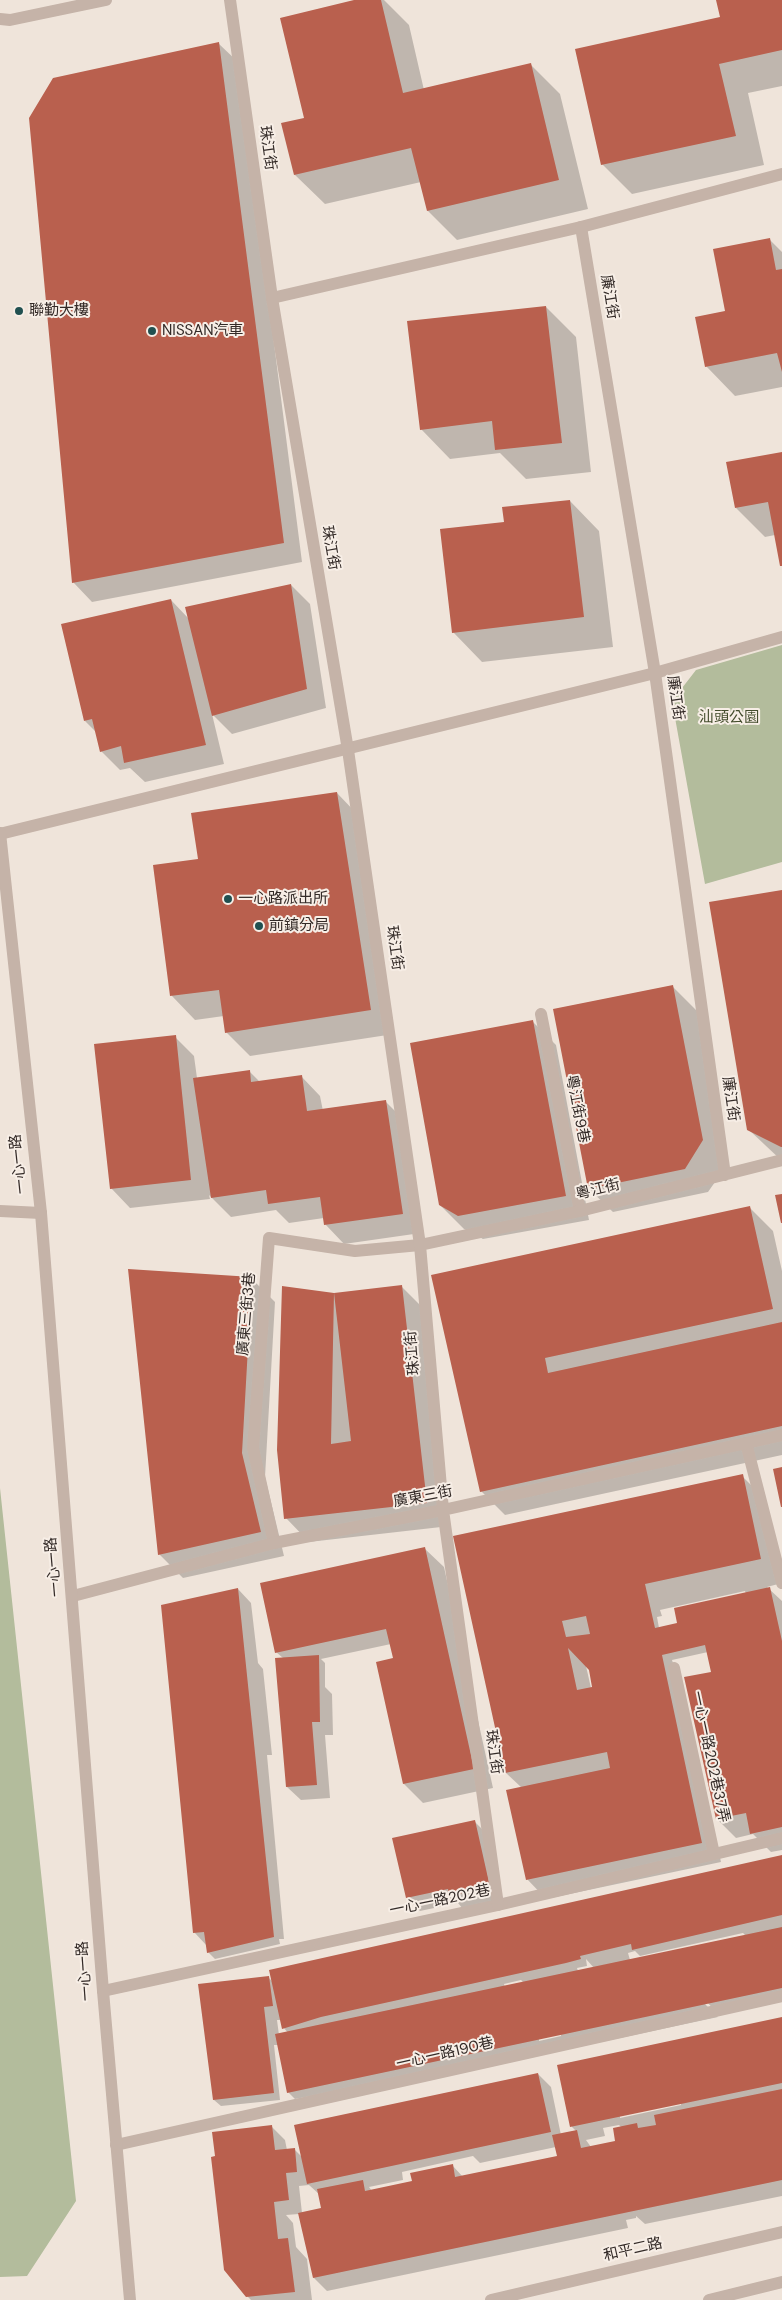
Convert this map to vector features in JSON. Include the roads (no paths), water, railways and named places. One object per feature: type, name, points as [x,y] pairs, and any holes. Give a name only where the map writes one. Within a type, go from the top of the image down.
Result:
[{"type":"street","points":[[0,19],[10,20],[106,0]]},
{"type":"street","name":"珠江街","points":[[230,0],[272,298],[348,750],[420,1245],[442,1510],[498,1905]]},
{"type":"street","points":[[272,298],[581,227],[782,174]]},
{"type":"street","name":"廉江街","points":[[581,227],[655,673],[724,1175]]},
{"type":"street","points":[[0,833],[348,750],[655,673],[782,637]]},
{"type":"street","name":"一心一路","points":[[0,833],[41,1213],[103,1991],[130,2300]]},
{"type":"street","name":"粵江街9巷","points":[[541,1014],[580,1211]]},
{"type":"street","name":"粵江街","points":[[420,1245],[580,1211],[782,1160]]},
{"type":"street","points":[[0,1211],[41,1213]]},
{"type":"street","name":"廣東三街3巷","points":[[274,1543],[253,1448],[270,1238],[355,1251],[420,1245]]},
{"type":"street","name":"廣東三街","points":[[73,1596],[274,1543],[442,1510],[782,1435]]},
{"type":"street","points":[[746,1443],[782,1583]]},
{"type":"street","name":"一心一路202巷37弄","points":[[674,1668],[714,1854]]},
{"type":"street","name":"一心一路202巷","points":[[103,1991],[498,1905],[782,1838]]},
{"type":"street","name":"一心一路190巷","points":[[116,2145],[782,1996]]},
{"type":"street","name":"和平二路","points":[[491,2300],[782,2232]]},
{"type":"street","points":[[710,2300],[782,2282]]},
{"type":"place","name":"聯勤大樓","points":[[19,311]]},
{"type":"place","name":"NISSAN汽車","points":[[152,331]]},
{"type":"place","name":"一心路派出所","points":[[228,899]]},
{"type":"place","name":"前鎮分局","points":[[259,926]]},
{"type":"park label","name":"汕頭公園","points":[[729,718]]}]
